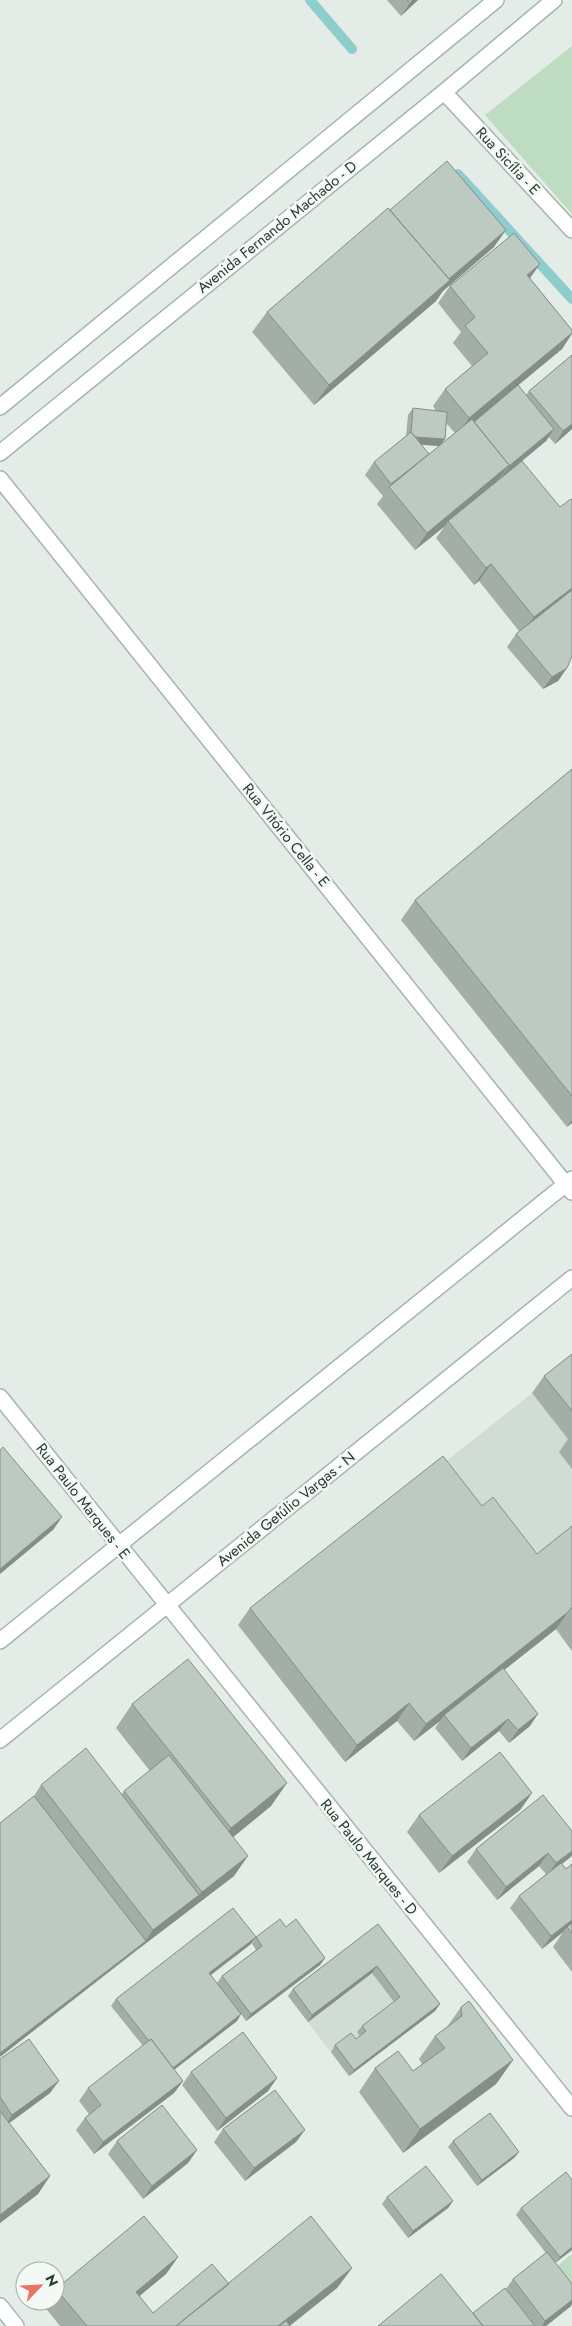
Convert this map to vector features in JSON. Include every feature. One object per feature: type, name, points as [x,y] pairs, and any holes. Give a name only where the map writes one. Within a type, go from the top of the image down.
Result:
[{"type":"street","points":[[0,407],[496,0]]},
{"type":"street","name":"Avenida Fernando Machado - D","points":[[0,453],[444,92],[554,0]]},
{"type":"street","name":"Rua Sicília - E","points":[[444,92],[572,230]]},
{"type":"street","name":"Rua Vitório Cella - E","points":[[0,479],[570,1185]]},
{"type":"street","points":[[0,1641],[570,1185]]},
{"type":"street","name":"Avenida Getúlio Vargas - N","points":[[0,1740],[572,1278]]},
{"type":"street","name":"Rua Paulo Marques - E","points":[[0,1397],[166,1606]]},
{"type":"street","name":"Rua Paulo Marques - D","points":[[166,1606],[572,2108]]},
{"type":"street","points":[[0,2306],[16,2326]]},
{"type":"shaded area","points":[[572,1362],[572,1651],[555,1629],[514,1662],[390,1505]]},
{"type":"shaded area","points":[[373,1931],[435,2011],[349,2076],[288,1996]]},
{"type":"green space","points":[[572,46],[572,214],[485,115]]},
{"type":"green space","points":[[572,2254],[572,2300],[549,2273]]},
{"type":"building","points":[[447,161],[506,230],[449,279],[390,210]]},
{"type":"building","points":[[388,208],[450,280],[329,385],[267,312]]},
{"type":"building","points":[[514,233],[540,264],[527,275],[572,330],[572,333],[469,418],[445,389],[488,353],[465,326],[475,317],[450,286]]},
{"type":"building","points":[[572,355],[572,424],[563,431],[529,391]]},
{"type":"building","points":[[518,385],[554,429],[509,466],[474,422]]},
{"type":"building","points":[[413,408],[447,412],[445,439],[415,437],[411,432]]},
{"type":"building","points":[[472,419],[509,465],[427,533],[389,487]]},
{"type":"building","points":[[411,432],[429,454],[391,484],[374,462]]},
{"type":"building","points":[[522,461],[560,507],[572,500],[572,588],[534,617],[491,564],[486,568],[448,521]]},
{"type":"building","points":[[572,590],[572,656],[567,668],[552,677],[516,634]]},
{"type":"building","points":[[572,769],[572,1096],[415,900]]},
{"type":"building","points":[[572,1354],[572,1411],[544,1376]]},
{"type":"building","points":[[3,1447],[62,1517],[0,1569],[0,1450]]},
{"type":"building","points":[[443,1456],[482,1506],[493,1497],[537,1554],[572,1526],[572,1607],[426,1724],[409,1703],[357,1745],[250,1608]]},
{"type":"building","points":[[188,1659],[287,1783],[231,1828],[132,1704]]},
{"type":"building","points":[[503,1668],[538,1714],[518,1730],[508,1719],[471,1748],[444,1715]]},
{"type":"building","points":[[86,1748],[199,1895],[153,1930],[41,1785]]},
{"type":"building","points":[[500,1752],[532,1793],[452,1856],[419,1815]]},
{"type":"building","points":[[169,1755],[248,1856],[202,1892],[124,1791]]},
{"type":"building","points":[[543,1795],[572,1831],[572,1851],[556,1863],[548,1853],[506,1887],[476,1849]]},
{"type":"building","points":[[34,1796],[146,1941],[0,2053],[0,1823]]},
{"type":"building","points":[[561,1863],[566,1869],[572,1864],[572,1920],[551,1936],[519,1896]]},
{"type":"building","points":[[233,1908],[256,1937],[209,1973],[241,2014],[173,2068],[151,2039],[149,2041],[116,1999]]},
{"type":"building","points":[[280,1919],[286,1927],[296,1919],[325,1958],[251,2014],[222,1976],[262,1946],[256,1937]]},
{"type":"building","points":[[572,1923],[572,1933],[567,1927]]},
{"type":"building","points":[[378,1924],[440,2004],[354,2070],[335,2045],[351,2033],[356,2039],[366,2031],[362,2026],[400,1997],[377,1966],[312,2015],[293,1989]]},
{"type":"building","points":[[469,2001],[513,2060],[420,2129],[375,2068],[398,2051],[413,2071],[445,2048],[435,2036],[462,2016],[461,2007]]},
{"type":"building","points":[[243,2032],[277,2078],[226,2118],[191,2072]]},
{"type":"building","points":[[29,2039],[59,2081],[12,2115],[0,2097],[0,2059]]},
{"type":"building","points":[[151,2039],[183,2081],[103,2142],[85,2118],[101,2105],[88,2088]]},
{"type":"building","points":[[275,2090],[305,2130],[254,2168],[223,2129]]},
{"type":"building","points":[[162,2105],[197,2150],[152,2186],[117,2141]]},
{"type":"building","points":[[0,2111],[50,2176],[0,2215]]},
{"type":"building","points":[[490,2113],[519,2152],[482,2180],[453,2141]]},
{"type":"building","points":[[426,2166],[453,2201],[413,2231],[387,2197]]},
{"type":"building","points":[[566,2172],[572,2180],[572,2247],[560,2257],[521,2208]]},
{"type":"building","points":[[144,2216],[178,2257],[136,2292],[153,2313],[212,2264],[229,2284],[176,2326],[87,2326],[65,2300],[65,2282]]},
{"type":"building","points":[[311,2216],[352,2268],[278,2326],[176,2326]]},
{"type":"building","points":[[547,2252],[572,2284],[572,2300],[545,2321],[513,2279]]},
{"type":"building","points":[[441,2274],[483,2326],[378,2326]]},
{"type":"building","points":[[505,2288],[535,2326],[483,2326],[473,2313]]},
{"type":"building","points":[[286,2321],[290,2326],[279,2326]]},
{"type":"waterway","points":[[310,0],[352,49]]},
{"type":"waterway","points":[[458,174],[572,299]]}]
